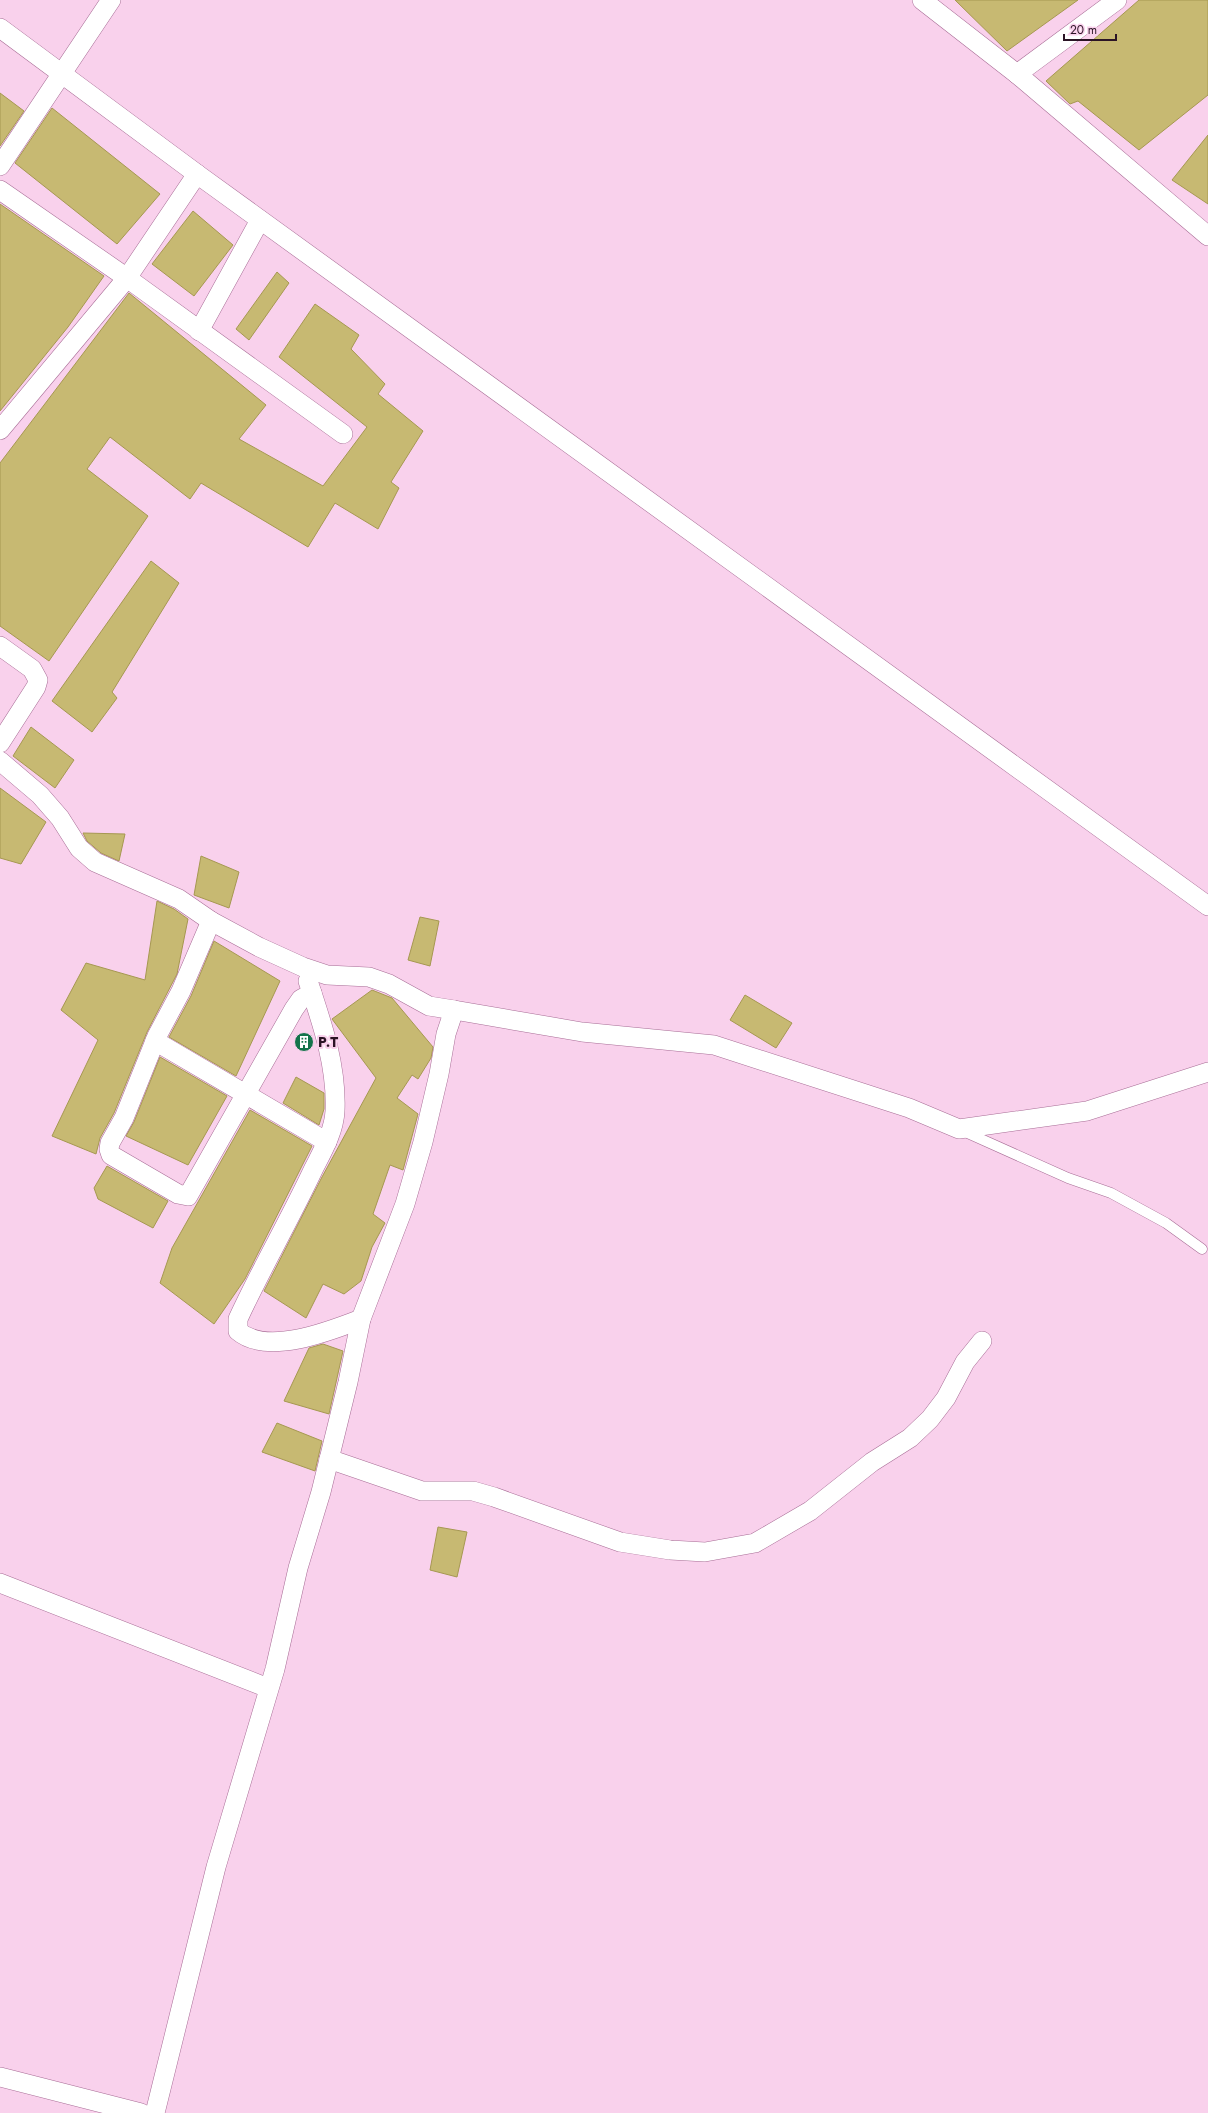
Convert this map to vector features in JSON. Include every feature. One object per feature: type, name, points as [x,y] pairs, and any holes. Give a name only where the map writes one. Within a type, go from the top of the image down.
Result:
[{"type":"street","points":[[0,166],[111,0]]},
{"type":"street","points":[[922,0],[1016,74],[1208,236]]},
{"type":"street","points":[[1016,74],[1117,0]]},
{"type":"street","points":[[0,28],[260,220],[1208,906]]},
{"type":"street","points":[[0,430],[127,278],[198,174]]},
{"type":"street","points":[[0,190],[127,278],[343,434]]},
{"type":"street","points":[[199,330],[260,220]]},
{"type":"street","points":[[0,646],[32,669],[38,680],[36,687],[0,743]]},
{"type":"street","points":[[0,761],[40,795],[60,818],[86,856],[95,862],[179,899],[211,921],[304,967],[327,975],[369,977],[389,984],[429,1006],[582,1032],[714,1045],[909,1108],[959,1130],[1087,1111],[1208,1072]]},
{"type":"street","points":[[211,921],[181,991],[155,1041],[124,1118],[110,1142],[109,1148],[111,1155],[178,1194],[188,1196],[294,1009],[301,999],[312,993]]},
{"type":"street","points":[[304,967],[331,1063],[334,1094],[333,1123],[327,1142],[246,1301],[238,1319],[238,1331],[244,1336],[254,1340],[294,1340],[319,1336],[361,1320]]},
{"type":"street","points":[[155,2113],[216,1867],[268,1688],[275,1669],[298,1568],[329,1459],[348,1382],[361,1320],[405,1204],[423,1142],[439,1074],[446,1034],[454,1010]]},
{"type":"street","points":[[155,1041],[327,1142]]},
{"type":"street","points":[[329,1459],[422,1491],[473,1491],[494,1497],[620,1542],[670,1550],[705,1552],[755,1543],[810,1511],[872,1462],[910,1438],[930,1419],[946,1398],[965,1362],[982,1342]]},
{"type":"street","points":[[0,1583],[268,1688]]},
{"type":"street","points":[[0,2077],[141,2113]]},
{"type":"lane","points":[[959,1130],[1068,1178],[1111,1193],[1166,1223],[1202,1249]]},
{"type":"building","points":[[955,0],[1078,0],[1007,51]]},
{"type":"building","points":[[1139,0],[1208,0],[1208,95],[1139,150],[1078,101],[1070,104],[1046,81]]},
{"type":"building","points":[[0,93],[24,111],[0,146]]},
{"type":"building","points":[[52,108],[160,194],[117,244],[15,163]]},
{"type":"building","points":[[1208,135],[1208,204],[1172,180]]},
{"type":"building","points":[[0,204],[104,276],[68,327],[0,411]]},
{"type":"building","points":[[193,211],[233,245],[194,296],[152,264]]},
{"type":"building","points":[[277,272],[289,283],[249,340],[236,329]]},
{"type":"building","points":[[129,293],[266,405],[239,439],[323,486],[367,427],[279,357],[315,304],[359,335],[351,349],[385,384],[378,394],[423,431],[391,482],[399,488],[378,529],[335,503],[308,547],[201,483],[190,499],[110,437],[87,469],[148,516],[49,661],[0,626],[0,463]]},
{"type":"building","points":[[151,561],[179,583],[112,692],[117,698],[92,732],[52,701]]},
{"type":"building","points":[[31,727],[74,760],[55,788],[13,756]]},
{"type":"building","points":[[0,788],[46,822],[21,864],[0,858]]},
{"type":"building","points":[[83,833],[125,834],[119,861],[101,853],[87,841]]},
{"type":"building","points":[[201,856],[239,872],[229,908],[194,895]]},
{"type":"building","points":[[157,901],[174,909],[188,919],[177,974],[147,1032],[114,1113],[100,1138],[96,1154],[52,1136],[98,1040],[61,1010],[86,963],[145,980]]},
{"type":"building","points":[[420,917],[439,921],[430,966],[408,960]]},
{"type":"building","points":[[214,941],[280,981],[236,1076],[169,1037],[191,996]]},
{"type":"building","points":[[372,990],[392,998],[433,1047],[431,1058],[418,1079],[412,1075],[397,1098],[418,1114],[403,1170],[390,1165],[373,1214],[385,1223],[372,1247],[361,1281],[344,1294],[323,1284],[306,1318],[264,1291],[322,1177],[376,1078],[332,1019]]},
{"type":"building","points":[[745,995],[792,1023],[776,1048],[730,1020]]},
{"type":"building","points":[[160,1057],[227,1096],[188,1165],[126,1136],[134,1122]]},
{"type":"building","points":[[296,1077],[324,1093],[324,1109],[319,1125],[283,1103]]},
{"type":"building","points":[[250,1110],[312,1146],[245,1279],[214,1324],[160,1283],[172,1248]]},
{"type":"building","points":[[107,1166],[168,1201],[153,1228],[98,1199],[94,1188]]},
{"type":"building","points":[[323,1344],[343,1351],[329,1414],[284,1401],[309,1348]]},
{"type":"building","points":[[277,1423],[322,1441],[315,1471],[262,1452]]},
{"type":"building","points":[[438,1527],[467,1532],[457,1577],[430,1570]]},
{"type":"place","name":"P.T","points":[[304,1042]]}]
